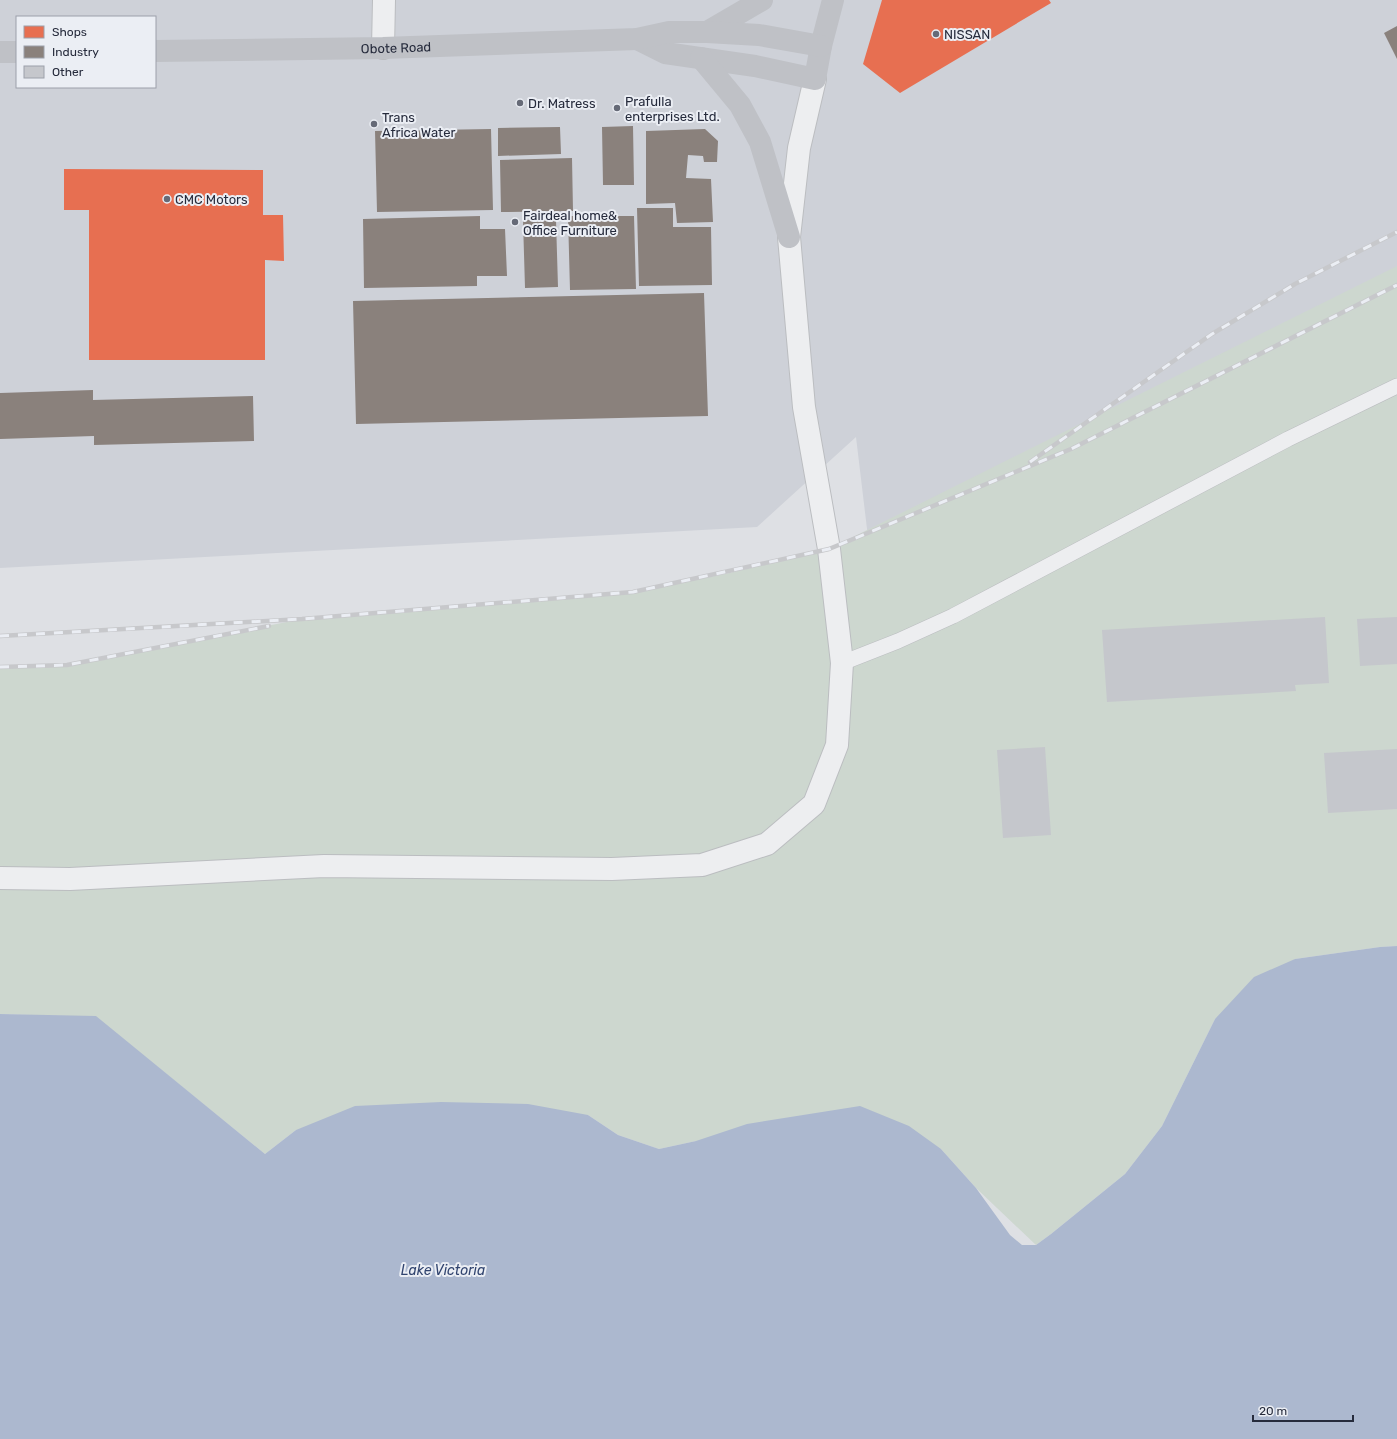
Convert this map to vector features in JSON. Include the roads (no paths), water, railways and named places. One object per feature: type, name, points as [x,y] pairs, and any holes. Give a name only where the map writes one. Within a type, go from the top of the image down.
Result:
[{"type":"main road","points":[[707,32],[762,0]]},
{"type":"main road","points":[[637,39],[665,53],[755,66],[815,79],[821,46],[833,0]]},
{"type":"main road","name":"Obote Road","points":[[156,50],[383,48],[637,39],[669,32],[707,32],[759,35],[821,46]]},
{"type":"main road","points":[[0,52],[16,52]]},
{"type":"main road","points":[[701,58],[740,105],[760,142],[789,237]]},
{"type":"street","points":[[383,48],[384,0]]},
{"type":"street","points":[[0,878],[70,879],[324,866],[612,869],[702,865],[767,844],[814,804],[837,745],[842,663],[829,549],[804,407],[789,237],[799,148],[815,79]]},
{"type":"lane","points":[[842,663],[898,641],[954,616],[1288,439],[1397,386]]},
{"type":"water","name":"Lake Victoria","points":[[1397,946],[1397,1439],[0,1439],[0,1014],[96,1016],[265,1154],[296,1130],[355,1106],[441,1102],[528,1104],[588,1115],[618,1135],[659,1149],[696,1141],[747,1124],[860,1106],[909,1126],[941,1149],[976,1188],[1010,1235],[1022,1245],[1036,1245],[1125,1174],[1162,1126],[1215,1019],[1254,977],[1295,959]]},
{"type":"railway","points":[[1030,462],[1212,334],[1295,284],[1397,232]]},
{"type":"railway","points":[[0,636],[302,619],[633,592],[829,549],[1071,449],[1397,285]]},
{"type":"railway","points":[[0,667],[67,665],[269,626]]},
{"type":"place","name":"NISSAN","points":[[936,34]]},
{"type":"place","name":"Dr. Matress","points":[[520,103]]},
{"type":"place","name":"Prafulla enterprises Ltd.","points":[[617,108]]},
{"type":"place","name":"Trans Africa Water","points":[[374,124]]},
{"type":"place","name":"CMC Motors","points":[[167,199]]},
{"type":"place","name":"Fairdeal home& Office Furniture","points":[[515,222]]}]
